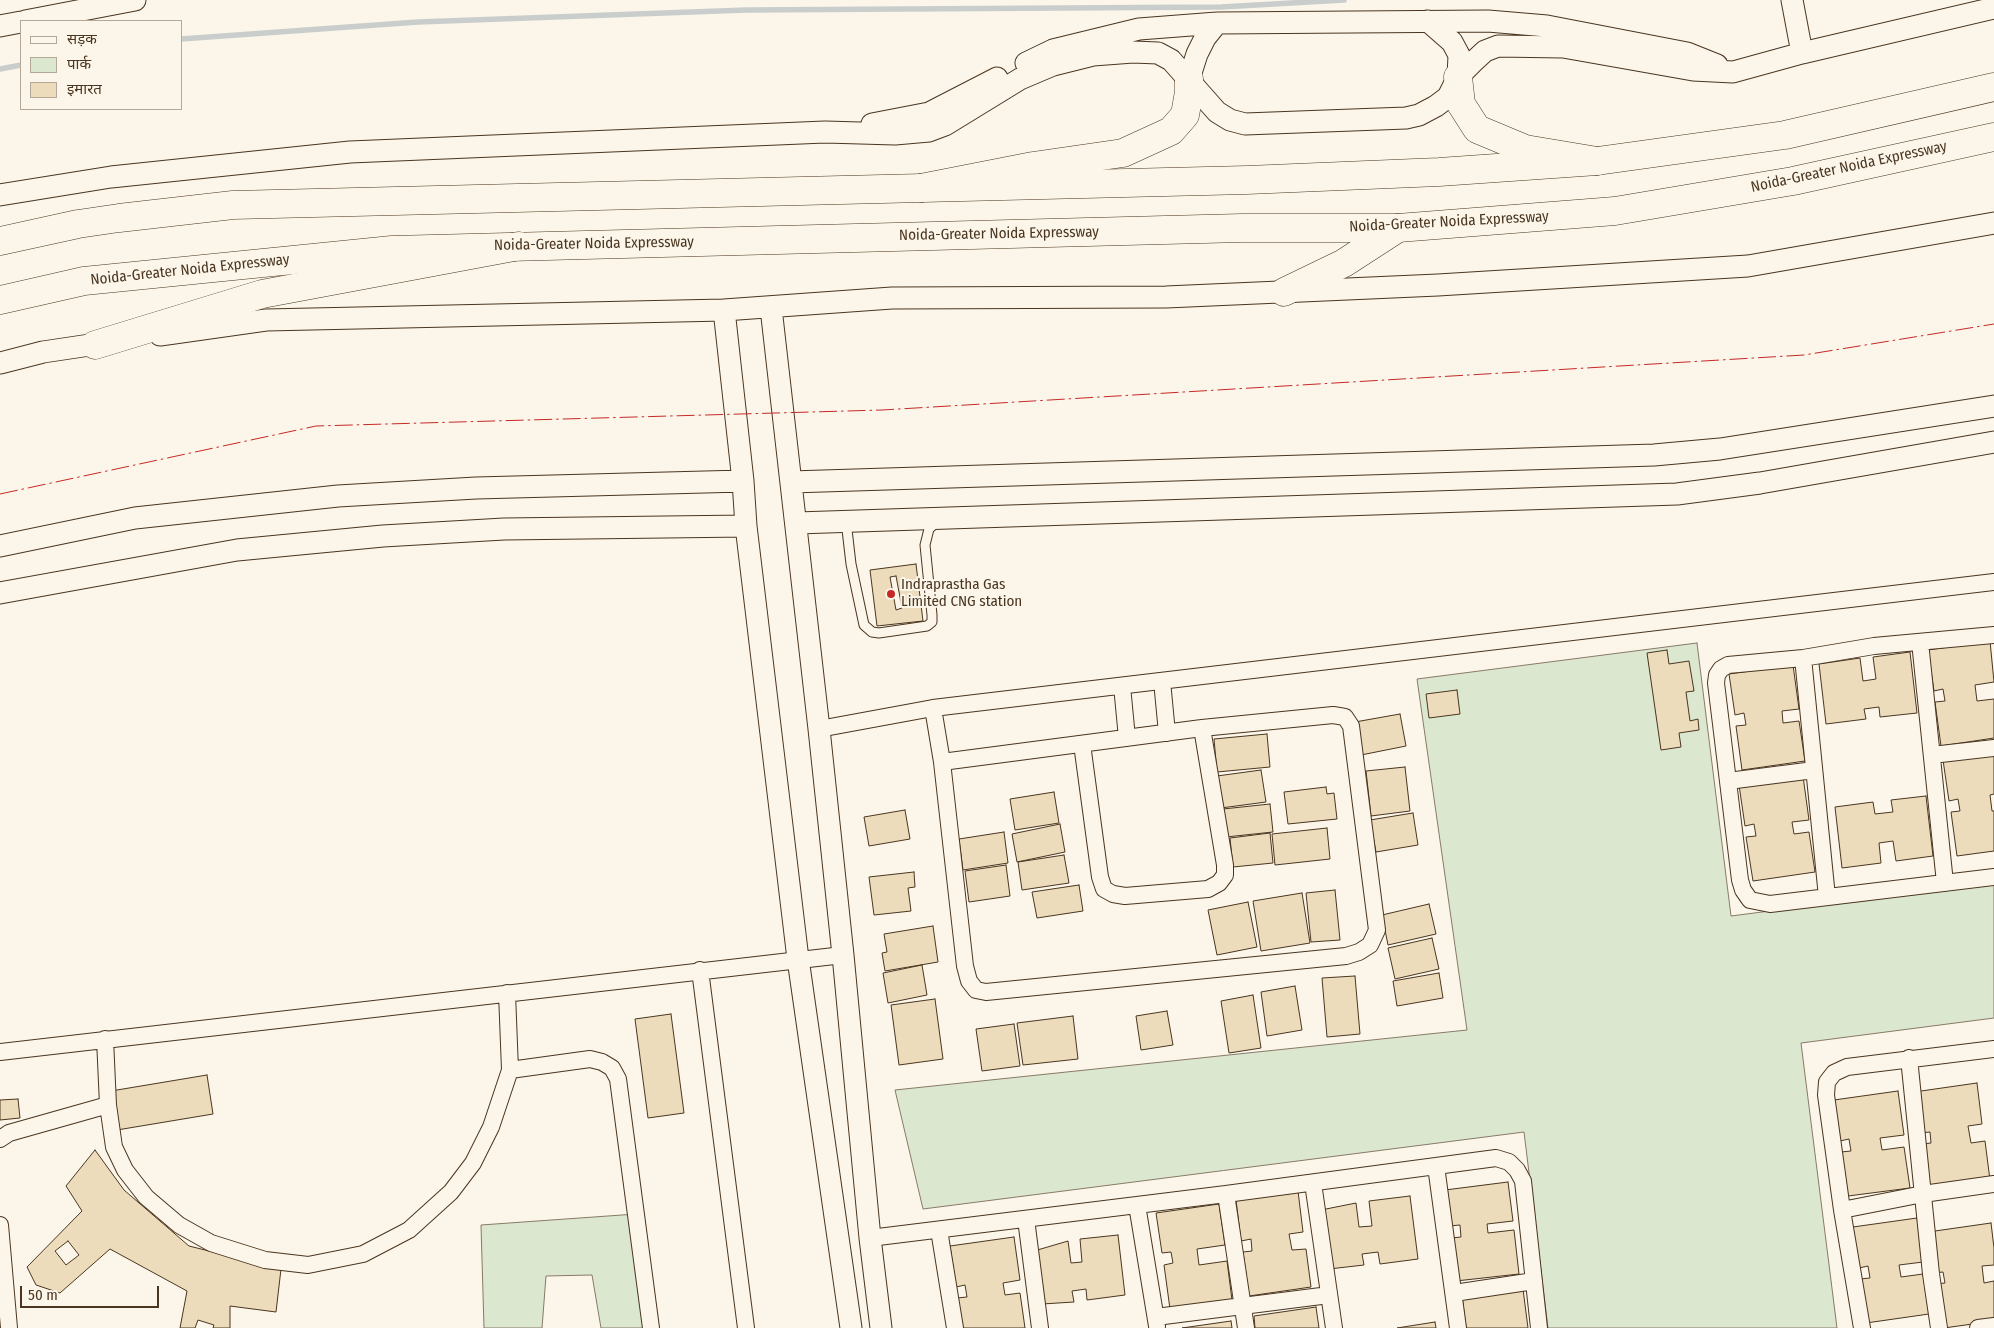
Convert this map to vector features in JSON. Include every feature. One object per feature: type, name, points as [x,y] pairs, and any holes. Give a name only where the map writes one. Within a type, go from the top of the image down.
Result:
[{"type":"highway","points":[[1458,77],[1461,104],[1477,129],[1525,149],[1597,160]]},
{"type":"highway","points":[[921,188],[1033,166],[1123,154],[1171,131],[1185,115],[1189,79]]},
{"type":"highway","points":[[0,241],[102,220],[233,205],[1247,180],[1439,172],[1597,160],[1785,135],[1994,86]]},
{"type":"highway","name":"Noida-Greater Noida Expressway","points":[[0,300],[84,281],[392,250],[1242,228],[1398,228],[1615,211],[1793,181],[1994,137]]},
{"type":"highway","points":[[1284,292],[1344,263],[1398,228]]},
{"type":"highway","points":[[95,344],[262,294],[519,246]]},
{"type":"street","points":[[30,20],[135,0]]},
{"type":"street","points":[[1792,0],[1802,53]]},
{"type":"street","points":[[0,195],[111,177],[350,152],[825,132],[894,134],[929,131],[945,125],[1020,79],[1053,65],[1093,55],[1133,52],[1158,53],[1171,60],[1217,112],[1230,120],[1245,124],[1412,116],[1436,106],[1448,97],[1458,77],[1485,51],[1498,46],[1563,47],[1693,70],[1733,72],[1802,53],[1994,8]]},
{"type":"street","points":[[825,132],[929,113],[1053,50],[1073,44],[1139,29],[1217,23],[1488,20],[1547,26],[1687,53],[1733,72]]},
{"type":"street","points":[[1428,21],[1452,42],[1458,55],[1458,77]]},
{"type":"street","points":[[0,26],[20,22]]},
{"type":"street","points":[[1189,79],[1197,54],[1205,38],[1217,23]]},
{"type":"street","points":[[0,363],[43,352],[266,320],[724,310],[892,298],[1166,297],[1438,286],[1748,266],[1994,224]]},
{"type":"street","points":[[770,308],[797,523],[843,955],[870,1238],[881,1328]]},
{"type":"street","points":[[724,310],[743,481],[746,526],[798,960],[851,1328]]},
{"type":"street","points":[[791,482],[1654,455],[1720,449],[1994,406]]},
{"type":"street","points":[[797,523],[1677,494],[1760,483],[1994,442]]},
{"type":"street","points":[[0,546],[135,518],[329,497],[476,488],[743,481]]},
{"type":"street","points":[[0,593],[237,550],[383,536],[504,529],[746,526]]},
{"type":"street","points":[[819,729],[933,708],[1994,582]]},
{"type":"street","points":[[1994,635],[1874,646],[1803,658],[1728,665],[1717,674],[1716,684],[1740,880],[1743,890],[1750,900],[1770,904],[1994,877]]},
{"type":"street","points":[[1920,642],[1945,883]]},
{"type":"street","points":[[1803,658],[1827,897]]},
{"type":"street","points":[[1162,681],[1167,732]]},
{"type":"street","points":[[1122,686],[1127,738]]},
{"type":"street","points":[[933,708],[942,762],[965,966],[969,981],[976,990],[986,992],[1346,956],[1359,952],[1370,945],[1377,930],[1351,726],[1345,717],[1333,715],[1202,728],[942,762]]},
{"type":"street","points":[[1082,744],[1100,877],[1104,889],[1113,894],[1125,896],[1208,889],[1219,883],[1225,875],[1225,865],[1202,728]]},
{"type":"street","points":[[1932,755],[1994,748]]},
{"type":"street","points":[[1728,781],[1814,770]]},
{"type":"street","points":[[0,1052],[843,955]]},
{"type":"street","points":[[700,970],[746,1328]]},
{"type":"street","points":[[105,1039],[108,1105],[114,1147],[124,1170],[146,1197],[178,1225],[212,1243],[266,1260],[308,1265],[363,1254],[409,1230],[451,1192],[473,1163],[491,1127],[510,1070],[507,993]]},
{"type":"street","points":[[1862,1328],[1842,1210],[1826,1094],[1827,1082],[1834,1073],[1846,1067],[1994,1049]]},
{"type":"street","points":[[1909,1058],[1939,1328]]},
{"type":"street","points":[[510,1070],[590,1059],[602,1062],[612,1068],[618,1079],[651,1328]]},
{"type":"street","points":[[0,1139],[9,1133],[108,1105]]},
{"type":"street","points":[[870,1238],[1496,1158],[1509,1162],[1517,1170],[1523,1181],[1539,1328]]},
{"type":"street","points":[[1436,1166],[1458,1328]]},
{"type":"street","points":[[1313,1182],[1334,1328]]},
{"type":"street","points":[[1842,1210],[1923,1194],[1994,1184]]},
{"type":"street","points":[[1226,1194],[1246,1328]]},
{"type":"street","points":[[1137,1205],[1157,1323],[1243,1305],[1329,1294]]},
{"type":"street","points":[[1026,1219],[1040,1328]]},
{"type":"street","points":[[0,1225],[9,1328]]},
{"type":"street","points":[[939,1230],[955,1328]]},
{"type":"street","points":[[1454,1293],[1534,1281]]},
{"type":"street","points":[[1978,1328],[1994,1326]]},
{"type":"lane","points":[[846,521],[851,564],[864,625],[872,632],[879,633],[927,626],[932,622],[925,545],[929,529],[942,518]]},
{"type":"green space","points":[[1697,643],[1731,916],[1994,882],[1994,1018],[1801,1043],[1837,1328],[1548,1328],[1524,1132],[923,1209],[895,1090],[1467,1030],[1417,679]]},
{"type":"green space","points":[[636,1214],[651,1328],[601,1328],[592,1275],[546,1276],[542,1328],[484,1328],[481,1225]]},
{"type":"building","points":[[916,564],[923,621],[877,626],[870,570]],"holes":[[[896,576],[902,608],[896,610],[890,577]]]},
{"type":"building","points":[[1990,641],[1994,682],[1975,685],[1977,701],[1994,699],[1994,738],[1941,746],[1935,702],[1945,701],[1943,689],[1934,691],[1928,650]]},
{"type":"building","points":[[1667,650],[1669,664],[1689,661],[1694,691],[1686,692],[1690,721],[1698,719],[1699,730],[1679,733],[1681,747],[1661,750],[1647,653]]},
{"type":"building","points":[[1910,652],[1917,713],[1880,717],[1879,707],[1864,709],[1866,719],[1826,724],[1819,664],[1860,658],[1863,681],[1876,679],[1873,657]]},
{"type":"building","points":[[1793,665],[1799,709],[1782,711],[1783,723],[1799,721],[1805,761],[1742,770],[1736,726],[1746,725],[1744,713],[1735,715],[1729,674]]},
{"type":"building","points":[[1457,690],[1460,714],[1429,718],[1426,694]]},
{"type":"building","points":[[1400,714],[1406,746],[1361,755],[1355,722]]},
{"type":"building","points":[[1267,734],[1270,767],[1217,772],[1214,739]]},
{"type":"building","points":[[1994,753],[1994,794],[1990,795],[1992,811],[1994,811],[1994,851],[1957,856],[1951,812],[1960,811],[1958,799],[1949,801],[1943,760]]},
{"type":"building","points":[[1405,767],[1410,811],[1371,816],[1366,771]]},
{"type":"building","points":[[1261,770],[1266,802],[1221,808],[1217,776]]},
{"type":"building","points":[[1803,776],[1809,820],[1792,822],[1794,834],[1809,832],[1815,872],[1753,881],[1746,837],[1756,836],[1754,824],[1745,826],[1739,785]]},
{"type":"building","points":[[1326,787],[1327,794],[1334,793],[1337,819],[1288,824],[1284,792]]},
{"type":"building","points":[[1054,792],[1059,823],[1015,830],[1010,799]]},
{"type":"building","points":[[1926,796],[1933,856],[1896,861],[1893,841],[1879,843],[1881,863],[1842,868],[1835,807],[1873,802],[1875,814],[1893,812],[1891,800]]},
{"type":"building","points":[[1270,804],[1273,832],[1226,837],[1223,809]]},
{"type":"building","points":[[905,810],[910,839],[869,846],[864,817]]},
{"type":"building","points":[[1413,813],[1418,845],[1376,852],[1370,820]]},
{"type":"building","points":[[1060,824],[1065,852],[1017,862],[1012,834]]},
{"type":"building","points":[[1327,828],[1330,859],[1275,865],[1272,834]]},
{"type":"building","points":[[1004,832],[1008,863],[963,870],[959,839]]},
{"type":"building","points":[[1270,833],[1273,863],[1233,867],[1230,838]]},
{"type":"building","points":[[1064,855],[1069,883],[1022,890],[1018,862]]},
{"type":"building","points":[[1006,865],[1010,896],[969,902],[965,871]]},
{"type":"building","points":[[914,872],[915,887],[908,888],[911,911],[874,915],[869,877]]},
{"type":"building","points":[[1079,885],[1083,911],[1037,918],[1032,892]]},
{"type":"building","points":[[1335,890],[1340,940],[1311,942],[1306,893]]},
{"type":"building","points":[[1302,893],[1310,943],[1261,951],[1253,901]]},
{"type":"building","points":[[1248,902],[1257,947],[1217,955],[1208,910]]},
{"type":"building","points":[[1429,904],[1436,934],[1388,945],[1382,915]]},
{"type":"building","points":[[933,926],[938,962],[885,971],[882,953],[887,952],[884,934]]},
{"type":"building","points":[[1432,938],[1439,969],[1395,979],[1388,948]]},
{"type":"building","points":[[922,965],[927,995],[888,1003],[883,973]]},
{"type":"building","points":[[1439,973],[1443,998],[1397,1006],[1393,981]]},
{"type":"building","points":[[1355,976],[1360,1034],[1327,1037],[1322,978]]},
{"type":"building","points":[[1295,986],[1302,1030],[1267,1036],[1261,992]]},
{"type":"building","points":[[1253,995],[1261,1048],[1229,1053],[1221,1001]]},
{"type":"building","points":[[935,999],[943,1059],[899,1065],[891,1005]]},
{"type":"building","points":[[1167,1011],[1173,1045],[1141,1050],[1136,1016]]},
{"type":"building","points":[[671,1014],[684,1113],[648,1118],[635,1019]]},
{"type":"building","points":[[1073,1016],[1078,1059],[1023,1065],[1017,1023]]},
{"type":"building","points":[[1014,1024],[1020,1066],[982,1071],[976,1029]]},
{"type":"building","points":[[207,1075],[213,1114],[117,1130],[111,1091]]},
{"type":"building","points":[[1977,1083],[1982,1124],[1968,1126],[1971,1143],[1985,1141],[1990,1180],[1928,1188],[1922,1144],[1931,1143],[1930,1132],[1920,1133],[1914,1092]]},
{"type":"building","points":[[1898,1091],[1904,1135],[1880,1138],[1882,1150],[1904,1147],[1910,1188],[1848,1196],[1841,1152],[1851,1151],[1849,1139],[1840,1141],[1834,1100]]},
{"type":"building","points":[[18,1099],[20,1118],[0,1120],[0,1100]]},
{"type":"building","points":[[95,1150],[124,1190],[189,1246],[281,1269],[276,1312],[230,1306],[230,1328],[213,1328],[214,1325],[198,1320],[195,1328],[180,1328],[187,1291],[110,1249],[60,1293],[36,1285],[27,1267],[82,1211],[66,1186]],"holes":[[[68,1241],[79,1255],[66,1265],[55,1251]]]},
{"type":"building","points":[[1508,1182],[1513,1221],[1487,1224],[1488,1233],[1514,1230],[1519,1274],[1456,1281],[1451,1238],[1461,1237],[1460,1225],[1449,1226],[1445,1190]]},
{"type":"building","points":[[1298,1191],[1303,1232],[1289,1234],[1292,1250],[1306,1249],[1311,1287],[1249,1296],[1243,1252],[1252,1251],[1251,1239],[1241,1241],[1236,1200]]},
{"type":"building","points":[[1410,1196],[1418,1259],[1380,1264],[1378,1252],[1362,1254],[1364,1265],[1329,1269],[1321,1210],[1356,1203],[1359,1227],[1372,1226],[1369,1201]]},
{"type":"building","points":[[1219,1204],[1225,1245],[1197,1249],[1199,1265],[1227,1261],[1232,1300],[1170,1309],[1164,1265],[1173,1263],[1171,1252],[1162,1253],[1156,1213]]},
{"type":"building","points":[[1917,1218],[1923,1262],[1899,1265],[1901,1277],[1923,1274],[1929,1314],[1866,1323],[1860,1279],[1870,1278],[1868,1266],[1859,1268],[1853,1227]]},
{"type":"building","points":[[1991,1223],[1994,1265],[1982,1266],[1984,1283],[1994,1281],[1994,1321],[1944,1328],[1935,1284],[1945,1283],[1943,1272],[1934,1273],[1928,1232]]},
{"type":"building","points":[[1118,1235],[1125,1295],[1087,1300],[1086,1289],[1072,1291],[1074,1302],[1042,1304],[1034,1251],[1068,1241],[1071,1263],[1082,1262],[1080,1239]]},
{"type":"building","points":[[1014,1237],[1020,1280],[1003,1283],[1005,1295],[1020,1293],[1025,1328],[962,1328],[957,1298],[967,1297],[965,1285],[956,1287],[950,1246]]},
{"type":"building","points":[[1523,1289],[1528,1328],[1466,1328],[1462,1296]]},
{"type":"building","points":[[1316,1307],[1319,1328],[1255,1328],[1254,1316]]},
{"type":"building","points":[[1231,1321],[1232,1328],[1182,1328]]},
{"type":"building","points":[[1435,1322],[1436,1328],[1397,1328]]},
{"type":"waterway","points":[[182,39],[418,22],[746,10],[1221,7],[1344,0]]},
{"type":"waterway","points":[[0,69],[20,65]]},
{"type":"power","points":[[0,494],[316,426],[882,410],[1804,355],[1994,324]]},
{"type":"place","name":"Indraprastha Gas Limited CNG station","points":[[891,594]]}]
